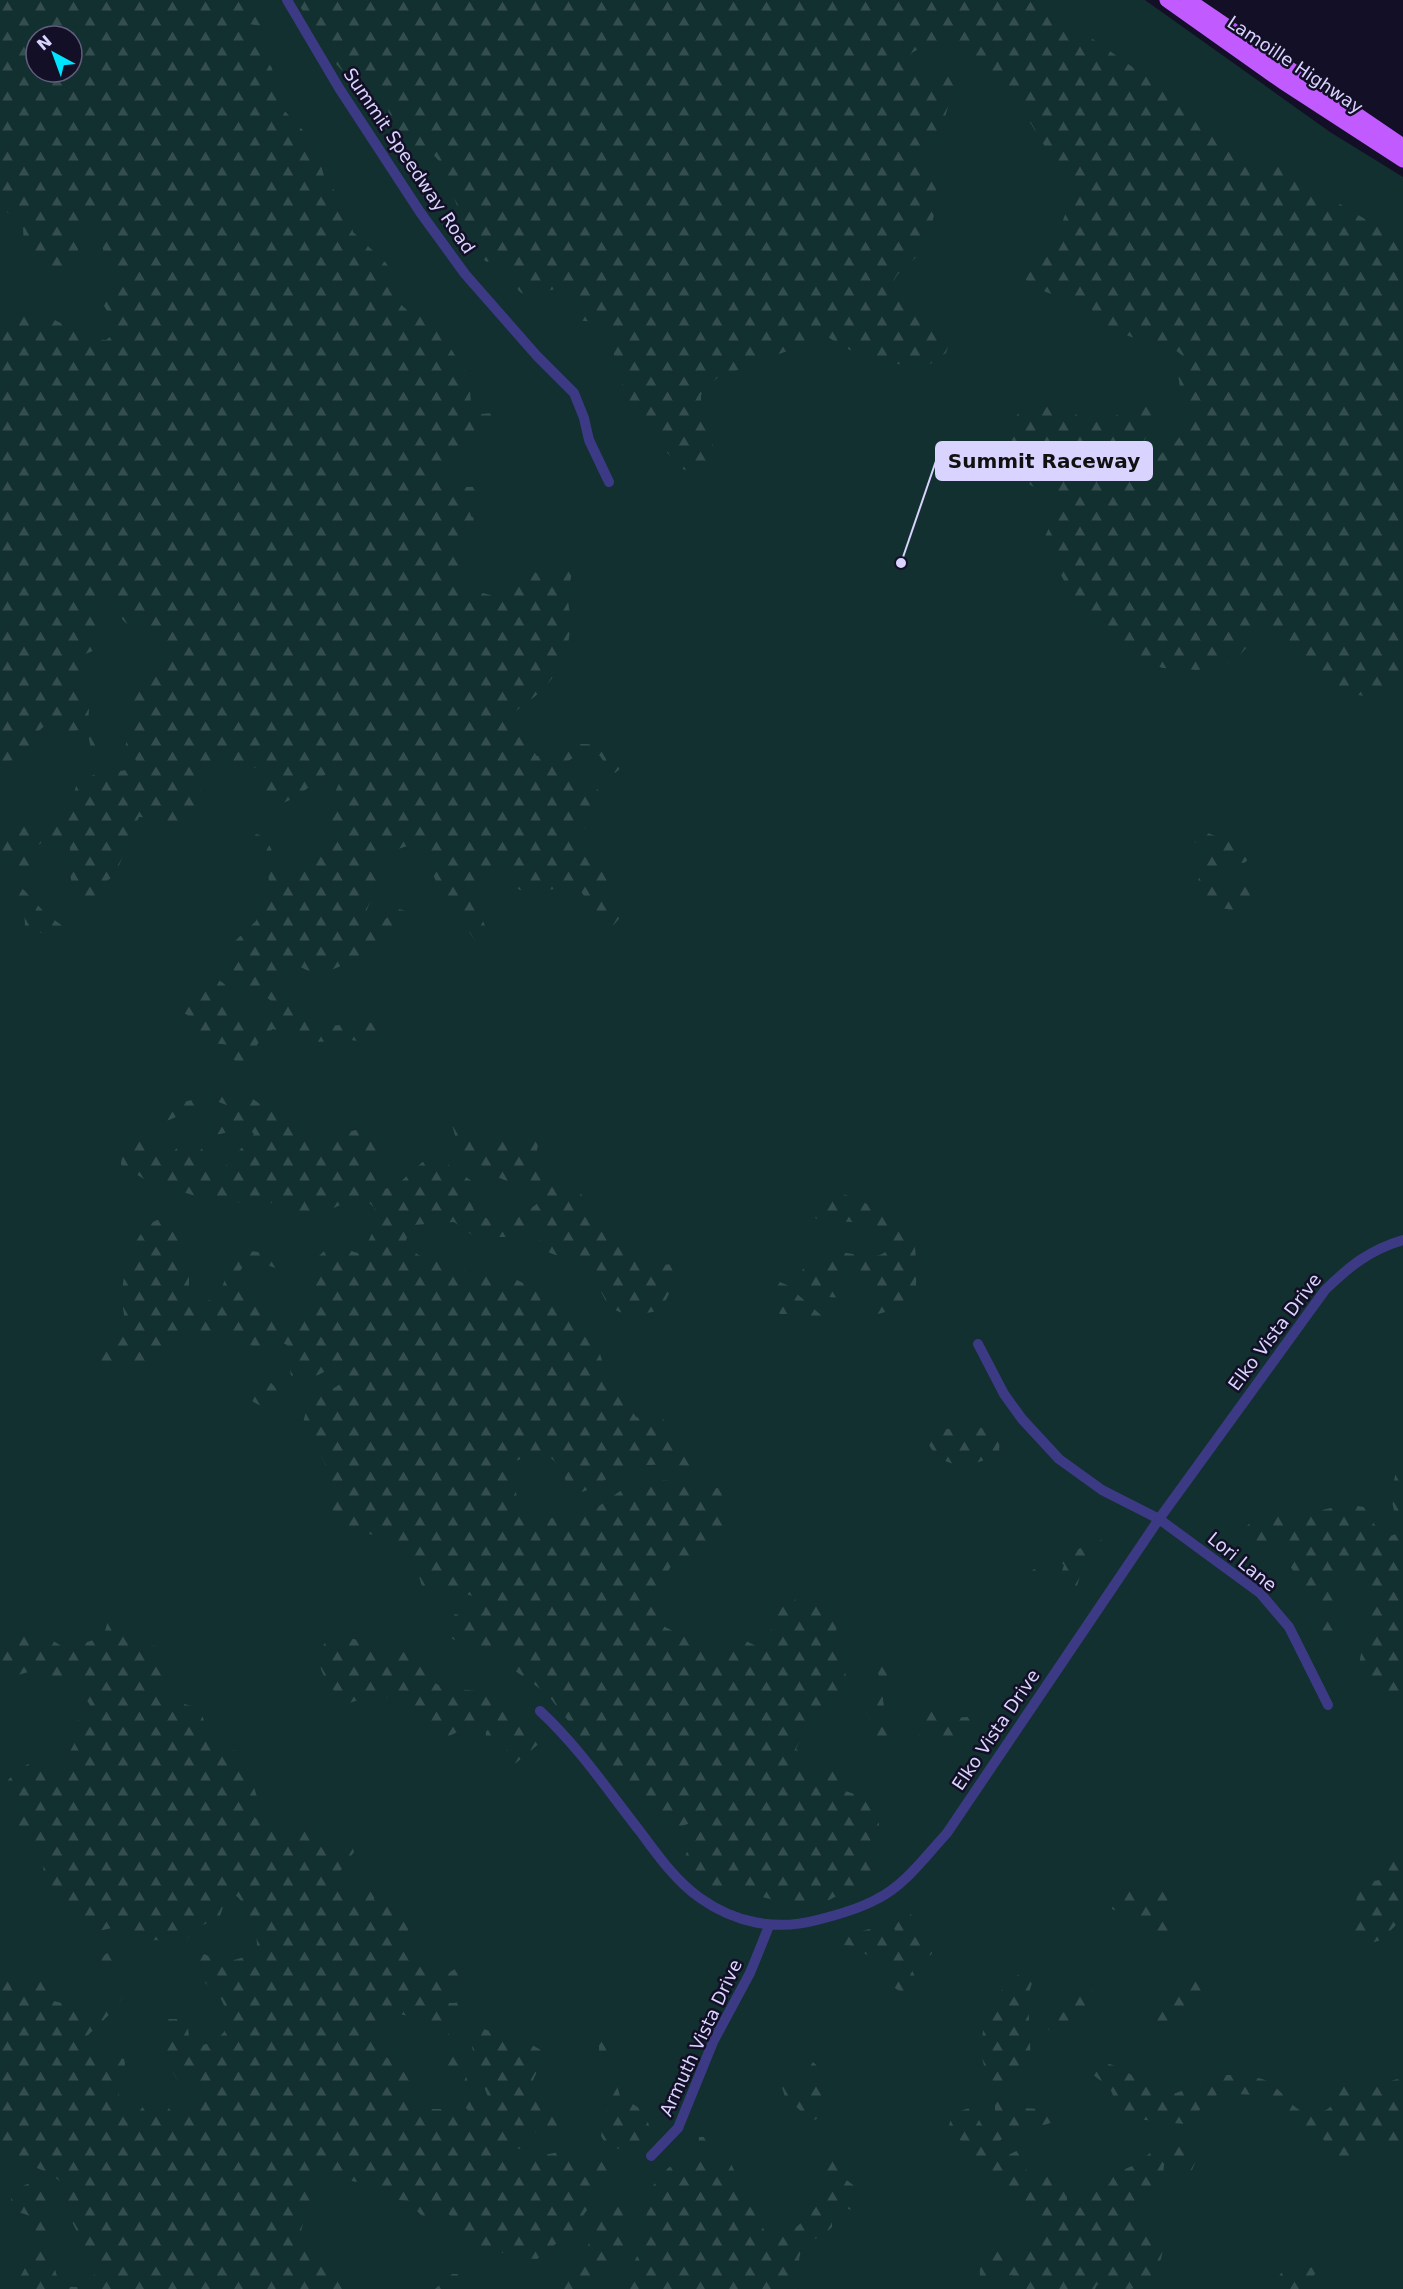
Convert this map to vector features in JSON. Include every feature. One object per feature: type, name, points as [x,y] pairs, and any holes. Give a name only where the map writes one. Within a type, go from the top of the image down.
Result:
[{"type":"main road","name":"Lamoille Highway","points":[[1167,0],[1283,82],[1403,160]]},
{"type":"main road","name":"Lamoille Highway","points":[[1188,0],[1403,146]]},
{"type":"street","name":"Summit Speedway Road","points":[[287,0],[339,87],[426,221],[465,274],[537,356],[574,393],[582,411],[589,440],[609,482]]},
{"type":"street","name":"Elko Vista Drive","points":[[540,1711],[564,1733],[662,1861],[699,1898],[732,1916],[769,1926],[800,1925],[842,1913],[879,1898],[913,1870],[947,1833],[1159,1519],[1325,1290],[1353,1262],[1385,1245],[1403,1240]]},
{"type":"street","name":"Lori Lane","points":[[978,1344],[1004,1394],[1022,1419],[1059,1460],[1102,1490],[1159,1519],[1260,1593],[1289,1627],[1328,1705]]},
{"type":"street","name":"Armuth Vista Drive","points":[[651,2156],[678,2128],[713,2042],[750,1973],[769,1926]]},
{"type":"green space","points":[[0,0],[1145,0],[1330,132],[1403,177],[1403,2289],[0,2289]]},
{"type":"green space","points":[[0,0],[248,0],[268,21],[267,27],[249,24],[246,30],[272,68],[278,104],[315,143],[324,176],[348,210],[353,232],[386,263],[398,280],[399,294],[396,300],[408,311],[426,317],[440,332],[469,377],[471,403],[481,414],[493,413],[498,417],[475,429],[468,440],[445,459],[436,476],[450,486],[496,488],[496,494],[473,501],[468,506],[474,518],[473,525],[459,548],[469,563],[460,587],[461,601],[468,603],[483,593],[501,598],[512,595],[531,571],[549,577],[566,567],[571,571],[567,594],[570,633],[564,656],[553,677],[541,691],[513,714],[512,722],[537,756],[542,756],[549,747],[581,744],[604,747],[620,757],[622,767],[615,773],[609,770],[600,756],[595,754],[583,754],[572,758],[560,770],[563,777],[593,785],[605,797],[600,812],[575,837],[584,848],[602,852],[612,868],[614,878],[605,893],[622,908],[624,913],[611,928],[607,928],[577,886],[532,892],[520,890],[513,885],[508,869],[500,866],[477,890],[478,908],[487,931],[476,942],[437,884],[425,855],[411,845],[395,850],[380,861],[377,886],[366,912],[365,921],[369,925],[377,925],[399,909],[406,911],[406,919],[364,953],[326,972],[315,973],[294,965],[282,984],[299,1016],[307,1022],[327,1026],[373,1023],[378,1029],[378,1038],[370,1043],[351,1040],[315,1042],[273,1029],[263,1036],[250,1068],[246,1070],[232,1058],[231,1045],[211,1043],[194,1034],[199,1022],[182,1012],[179,1004],[196,988],[212,978],[225,985],[237,1011],[246,1022],[255,1023],[273,1007],[273,1002],[240,980],[232,968],[229,954],[234,942],[256,921],[269,885],[268,867],[253,838],[256,834],[263,836],[287,873],[302,868],[327,852],[335,841],[335,835],[327,810],[341,779],[341,771],[330,771],[296,797],[279,805],[273,802],[261,785],[262,776],[271,765],[269,762],[245,771],[217,763],[209,764],[198,801],[188,816],[166,824],[139,817],[115,875],[100,886],[105,899],[99,909],[89,907],[75,894],[70,875],[70,845],[65,841],[53,839],[35,847],[29,858],[38,869],[34,874],[24,873],[0,857],[0,840],[20,823],[61,827],[65,823],[77,783],[93,775],[133,769],[136,760],[125,750],[132,685],[134,680],[159,666],[165,659],[164,651],[155,639],[122,619],[114,596],[104,587],[101,596],[101,627],[98,645],[92,651],[81,655],[78,661],[81,670],[78,693],[89,709],[88,724],[102,748],[101,756],[93,758],[89,739],[81,730],[59,732],[48,723],[33,736],[34,752],[23,760],[7,761],[0,772],[0,316],[41,313],[92,339],[106,340],[110,337],[111,318],[99,297],[101,293],[117,290],[118,276],[103,250],[98,226],[93,222],[83,231],[76,257],[69,267],[35,269],[30,266],[24,253],[23,226],[0,206],[0,136],[7,114],[0,111]]},
{"type":"green space","points":[[296,0],[1037,0],[1174,96],[1189,109],[1197,124],[1225,135],[1253,168],[1272,163],[1403,242],[1403,687],[1374,697],[1333,692],[1303,668],[1280,636],[1265,627],[1238,657],[1220,667],[1197,670],[1163,668],[1150,664],[1070,592],[1043,541],[1060,504],[1056,499],[1028,483],[1016,469],[1011,434],[1016,417],[1020,411],[1032,403],[1054,400],[1087,421],[1101,421],[1152,397],[1158,409],[1157,416],[1136,457],[1138,463],[1146,464],[1172,446],[1187,428],[1178,375],[1183,356],[1166,343],[1137,339],[1104,327],[1099,324],[1089,304],[1078,296],[1057,296],[1035,288],[1024,278],[1024,271],[1031,259],[1052,239],[1062,223],[1067,210],[1069,186],[1025,114],[966,46],[953,43],[936,44],[920,48],[910,55],[911,63],[916,67],[926,72],[953,78],[954,86],[941,131],[925,161],[926,168],[936,180],[935,206],[930,231],[919,254],[895,278],[892,291],[898,295],[908,295],[913,301],[917,316],[945,330],[950,339],[946,353],[926,367],[899,364],[851,351],[828,337],[779,354],[764,363],[720,375],[701,395],[701,410],[714,449],[707,466],[695,472],[682,469],[639,420],[627,401],[607,330],[596,322],[574,320],[580,301],[575,296],[565,296],[559,289],[531,296],[522,293],[500,262],[493,259],[487,262],[477,255],[439,161],[429,150],[393,142],[389,130],[388,105],[383,93],[371,84],[352,79],[340,68],[326,50]]},
{"type":"green space","points":[[1191,827],[1246,847],[1250,853],[1249,859],[1244,863],[1227,861],[1214,877],[1216,883],[1261,882],[1261,889],[1254,900],[1236,909],[1223,908],[1212,902],[1197,886],[1201,870],[1215,850],[1206,841],[1192,843],[1185,838],[1184,832]]},
{"type":"green space","points":[[7,885],[19,886],[45,913],[64,927],[68,937],[68,950],[53,938],[25,926],[24,902],[19,899],[0,901],[0,890]]},
{"type":"green space","points":[[220,1093],[253,1099],[294,1127],[317,1138],[327,1139],[357,1130],[371,1134],[380,1143],[374,1162],[374,1178],[385,1189],[398,1184],[427,1158],[440,1159],[476,1184],[477,1194],[472,1205],[476,1215],[502,1220],[534,1206],[545,1193],[537,1183],[509,1182],[495,1176],[458,1147],[453,1128],[434,1107],[444,1105],[483,1145],[490,1139],[499,1121],[504,1121],[508,1150],[520,1146],[535,1133],[540,1135],[535,1160],[559,1187],[573,1188],[582,1195],[592,1213],[602,1223],[622,1234],[642,1261],[659,1266],[670,1264],[673,1281],[666,1300],[659,1310],[648,1313],[625,1313],[610,1306],[593,1277],[586,1270],[576,1263],[540,1248],[540,1232],[535,1229],[513,1237],[475,1237],[454,1222],[414,1225],[409,1229],[406,1241],[410,1248],[422,1257],[458,1267],[475,1277],[495,1274],[509,1276],[533,1288],[545,1289],[572,1306],[593,1330],[603,1364],[636,1417],[660,1415],[689,1453],[692,1466],[635,1467],[620,1472],[580,1493],[572,1494],[557,1464],[545,1455],[532,1456],[509,1463],[523,1523],[592,1511],[630,1484],[645,1479],[696,1483],[711,1489],[729,1486],[730,1491],[720,1509],[723,1535],[707,1549],[671,1566],[658,1592],[663,1626],[723,1656],[736,1644],[746,1641],[762,1649],[767,1648],[772,1619],[786,1589],[791,1591],[796,1601],[823,1605],[833,1613],[836,1619],[837,1650],[845,1672],[846,1686],[838,1699],[813,1718],[796,1749],[802,1753],[803,1770],[809,1772],[818,1767],[838,1767],[842,1770],[840,1789],[871,1800],[875,1807],[883,1842],[872,1861],[875,1871],[870,1876],[841,1894],[801,1912],[770,1899],[712,1886],[693,1874],[685,1864],[685,1859],[694,1836],[694,1826],[688,1824],[668,1830],[638,1806],[638,1796],[630,1782],[599,1760],[547,1694],[514,1670],[510,1639],[506,1635],[500,1636],[488,1652],[482,1654],[447,1636],[447,1625],[455,1614],[480,1615],[485,1608],[485,1601],[479,1597],[422,1586],[413,1558],[397,1540],[355,1531],[326,1504],[330,1489],[327,1467],[314,1448],[302,1439],[305,1415],[310,1404],[321,1394],[342,1382],[342,1371],[336,1366],[304,1382],[291,1376],[287,1345],[281,1342],[260,1348],[194,1329],[173,1342],[161,1362],[153,1364],[131,1362],[110,1370],[99,1364],[105,1343],[123,1326],[123,1285],[129,1257],[135,1243],[152,1223],[163,1218],[176,1220],[180,1259],[189,1267],[189,1286],[195,1300],[206,1301],[219,1293],[232,1263],[243,1253],[255,1252],[268,1256],[280,1270],[263,1263],[242,1268],[235,1280],[238,1288],[263,1303],[278,1320],[297,1327],[307,1317],[311,1293],[320,1278],[317,1258],[331,1244],[363,1253],[378,1220],[374,1207],[364,1199],[355,1198],[321,1214],[308,1217],[273,1203],[214,1202],[183,1192],[162,1190],[121,1165],[130,1142],[135,1137],[145,1135],[151,1139],[159,1152],[170,1156],[180,1144],[192,1141],[203,1150],[203,1169],[207,1173],[216,1174],[222,1170],[254,1134],[240,1128],[214,1134],[212,1128],[229,1117],[232,1111],[229,1106],[216,1101],[209,1102],[167,1121],[160,1112],[163,1107]]},
{"type":"green space","points":[[830,1190],[878,1210],[900,1225],[908,1234],[915,1248],[916,1295],[903,1307],[878,1314],[869,1283],[857,1275],[840,1270],[835,1273],[845,1288],[840,1297],[819,1295],[800,1284],[798,1277],[804,1268],[826,1254],[837,1252],[874,1256],[881,1255],[891,1245],[886,1234],[868,1224],[834,1222],[813,1217],[810,1213],[816,1199]]},
{"type":"green space","points":[[770,1278],[787,1285],[822,1316],[812,1321],[794,1314],[780,1314],[763,1280]]},
{"type":"green space","points":[[268,1380],[277,1389],[281,1398],[279,1406],[272,1408],[252,1401],[258,1386]]},
{"type":"green space","points":[[967,1425],[992,1430],[1000,1438],[999,1451],[981,1461],[960,1465],[942,1459],[928,1443],[938,1431]]},
{"type":"green space","points":[[1403,1454],[1403,1698],[1379,1691],[1366,1682],[1362,1676],[1360,1659],[1369,1613],[1363,1586],[1354,1570],[1347,1563],[1339,1564],[1335,1624],[1333,1631],[1326,1636],[1322,1630],[1318,1598],[1304,1589],[1278,1546],[1251,1542],[1245,1536],[1244,1529],[1260,1512],[1301,1515],[1348,1504],[1368,1508],[1374,1524],[1387,1537],[1396,1534],[1392,1489]]},
{"type":"green space","points":[[1119,1530],[1127,1532],[1082,1569],[1076,1589],[1066,1592],[1056,1588],[1064,1565],[1059,1562],[1030,1577],[1030,1572],[1056,1554],[1090,1546]]},
{"type":"green space","points":[[108,1621],[132,1634],[143,1645],[158,1646],[166,1660],[160,1687],[163,1693],[173,1700],[200,1709],[210,1738],[234,1750],[251,1778],[259,1803],[253,1816],[266,1826],[280,1825],[299,1834],[312,1825],[322,1829],[332,1842],[351,1843],[354,1852],[339,1873],[340,1882],[352,1891],[372,1883],[377,1885],[374,1900],[397,1908],[408,1919],[411,1926],[402,1939],[404,1947],[432,1962],[440,1978],[455,1969],[462,1972],[462,1987],[447,1998],[446,2003],[455,2003],[470,1992],[474,1994],[461,2010],[443,2020],[449,2035],[440,2036],[427,2019],[380,2011],[378,2053],[415,2072],[405,2097],[432,2109],[448,2109],[455,2112],[477,2140],[504,2155],[524,2159],[559,2152],[602,2162],[612,2172],[572,2231],[537,2259],[521,2258],[514,2253],[495,2253],[451,2236],[448,2233],[451,2218],[449,2214],[430,2219],[421,2215],[407,2201],[382,2198],[373,2175],[363,2175],[356,2182],[322,2173],[309,2175],[305,2183],[310,2198],[301,2231],[302,2240],[323,2266],[346,2282],[350,2289],[12,2289],[22,2274],[35,2241],[33,2222],[27,2215],[13,2211],[10,2203],[12,2197],[24,2185],[35,2184],[47,2189],[52,2251],[56,2273],[60,2281],[69,2286],[87,2286],[95,2274],[95,2267],[68,2214],[62,2183],[51,2174],[25,2163],[14,2152],[0,2153],[0,1971],[10,1981],[12,1990],[17,1992],[35,1972],[48,1985],[50,1998],[80,2008],[91,2019],[98,2015],[115,1992],[109,1982],[93,1971],[103,1956],[114,1948],[118,1960],[116,1974],[127,1990],[116,2008],[83,2040],[84,2046],[124,2059],[125,2071],[118,2108],[125,2115],[137,2114],[146,2103],[155,2099],[176,2114],[184,2116],[194,2110],[198,2101],[198,2092],[192,2085],[179,2082],[171,2070],[164,2048],[162,2027],[169,2019],[178,2019],[188,2029],[190,2043],[194,2046],[212,2042],[222,2034],[230,2018],[221,1999],[195,1972],[192,1962],[198,1955],[204,1954],[218,1959],[238,1959],[257,1948],[250,1915],[240,1900],[228,1892],[220,1916],[200,1927],[185,1941],[174,1946],[169,1947],[157,1940],[130,1943],[125,1929],[121,1926],[94,1932],[84,1918],[72,1914],[48,1892],[44,1882],[43,1857],[23,1846],[17,1819],[6,1796],[8,1780],[19,1769],[30,1763],[61,1768],[74,1744],[77,1721],[89,1713],[91,1707],[85,1697],[85,1684],[81,1680],[51,1684],[46,1683],[37,1672],[32,1671],[0,1680],[0,1655],[26,1629],[67,1649],[99,1638],[104,1634]]},
{"type":"green space","points":[[342,1636],[362,1641],[385,1652],[418,1652],[428,1661],[435,1683],[442,1687],[503,1694],[512,1717],[539,1726],[543,1737],[541,1742],[516,1763],[506,1767],[503,1762],[505,1753],[516,1737],[485,1742],[486,1732],[494,1722],[492,1718],[487,1718],[445,1738],[423,1725],[398,1698],[382,1697],[377,1700],[365,1698],[349,1703],[328,1683],[321,1669],[318,1655],[326,1641]]},
{"type":"green space","points":[[886,1651],[895,1666],[895,1680],[883,1700],[889,1736],[877,1742],[875,1728],[865,1710],[864,1699],[877,1682],[879,1676],[876,1667],[879,1656]]},
{"type":"green space","points":[[938,1704],[947,1709],[950,1718],[968,1717],[972,1721],[968,1734],[952,1749],[946,1745],[943,1735],[924,1741],[919,1739],[921,1728],[918,1723],[913,1722],[912,1716]]},
{"type":"green space","points":[[1382,1849],[1403,1853],[1403,1918],[1381,1940],[1365,1945],[1353,1937],[1358,1887],[1388,1877],[1389,1870]]},
{"type":"green space","points":[[1166,1876],[1173,1877],[1167,1896],[1171,1928],[1160,1940],[1152,1940],[1148,1926],[1110,1908],[1113,1897],[1129,1883],[1140,1892],[1153,1887]]},
{"type":"green space","points":[[906,1908],[912,1916],[905,1923],[906,1928],[930,1936],[936,1943],[931,1955],[916,1953],[904,1944],[896,1932],[890,1918],[897,1909]]},
{"type":"green space","points":[[874,1928],[894,1946],[908,1963],[917,1987],[912,1992],[904,1993],[895,1988],[890,1968],[883,1960],[869,1956],[852,1946],[833,1944],[834,1939]]},
{"type":"green space","points":[[1029,1970],[1035,1973],[1028,1996],[1031,2066],[1023,2076],[996,2084],[986,2072],[982,2056],[982,2039],[986,2021],[1003,1989],[1015,1977]]},
{"type":"green space","points":[[1085,1976],[1092,1991],[1092,1999],[1086,2014],[1070,2033],[1052,2033],[1048,2029],[1048,2016],[1065,2012],[1074,2006],[1081,1980]]},
{"type":"green space","points":[[1194,1981],[1200,1982],[1209,1991],[1208,2003],[1183,2008],[1168,2032],[1156,2034],[1155,2018],[1164,2002],[1179,1988]]},
{"type":"green space","points":[[484,2029],[497,2034],[512,2049],[520,2050],[532,2045],[541,2050],[543,2057],[532,2084],[532,2091],[538,2103],[562,2128],[557,2133],[548,2135],[515,2126],[503,2119],[493,2106],[472,2047]]},
{"type":"green space","points":[[603,2038],[620,2096],[644,2111],[651,2131],[647,2139],[624,2150],[607,2146],[601,2136],[610,2090],[599,2051],[599,2041]]},
{"type":"green space","points":[[448,2052],[462,2062],[468,2083],[457,2077],[443,2061],[444,2055]]},
{"type":"green space","points":[[1091,2060],[1119,2068],[1165,2094],[1179,2092],[1206,2078],[1238,2075],[1262,2079],[1276,2087],[1293,2105],[1306,2113],[1328,2109],[1342,2084],[1356,2088],[1403,2078],[1403,2154],[1366,2144],[1346,2170],[1339,2170],[1324,2140],[1306,2129],[1284,2122],[1268,2102],[1254,2095],[1219,2093],[1184,2124],[1126,2118],[1118,2108],[1110,2088],[1087,2070],[1085,2064]]},
{"type":"green space","points":[[813,2062],[823,2076],[828,2093],[825,2110],[812,2121],[785,2097],[782,2087],[787,2084],[803,2090],[807,2086],[805,2068]]},
{"type":"green space","points":[[461,2096],[475,2100],[489,2119],[527,2141],[530,2148],[526,2151],[483,2137],[473,2117],[459,2099]]},
{"type":"green space","points":[[1001,2100],[1025,2108],[1046,2110],[1050,2112],[1054,2121],[1016,2131],[998,2142],[988,2153],[1000,2159],[1027,2146],[1037,2149],[1026,2170],[1036,2176],[1060,2174],[1067,2183],[1067,2204],[1072,2208],[1084,2207],[1087,2180],[1094,2174],[1100,2190],[1107,2186],[1117,2173],[1137,2163],[1160,2146],[1181,2146],[1195,2152],[1197,2158],[1192,2170],[1186,2171],[1169,2162],[1164,2165],[1162,2190],[1147,2203],[1140,2213],[1138,2224],[1140,2231],[1160,2241],[1163,2246],[1158,2267],[1144,2284],[1130,2289],[1097,2285],[1095,2289],[1018,2289],[1012,2275],[985,2281],[980,2278],[981,2265],[987,2257],[1028,2242],[1036,2235],[1039,2223],[1020,2192],[990,2182],[969,2159],[961,2141],[949,2126],[957,2113],[971,2108],[985,2128],[991,2126],[995,2116],[995,2102]]},
{"type":"green space","points":[[699,2137],[706,2137],[714,2164],[731,2164],[770,2242],[794,2229],[817,2205],[825,2190],[826,2161],[829,2152],[835,2150],[839,2156],[844,2178],[861,2191],[860,2207],[853,2210],[838,2207],[832,2210],[832,2227],[806,2245],[800,2254],[799,2262],[804,2268],[795,2289],[619,2289],[640,2251],[651,2188],[668,2168],[698,2151]]},
{"type":"green space","points":[[616,2199],[632,2205],[625,2244],[595,2289],[552,2289],[580,2263],[604,2210]]},
{"type":"green space","points":[[1294,2266],[1308,2269],[1314,2266],[1317,2272],[1301,2289],[1275,2289],[1280,2274]]},
{"type":"green space","points":[[452,2274],[459,2274],[463,2282],[458,2289],[435,2289]]},
{"type":"place","name":"Summit Raceway","points":[[901,563]]}]
